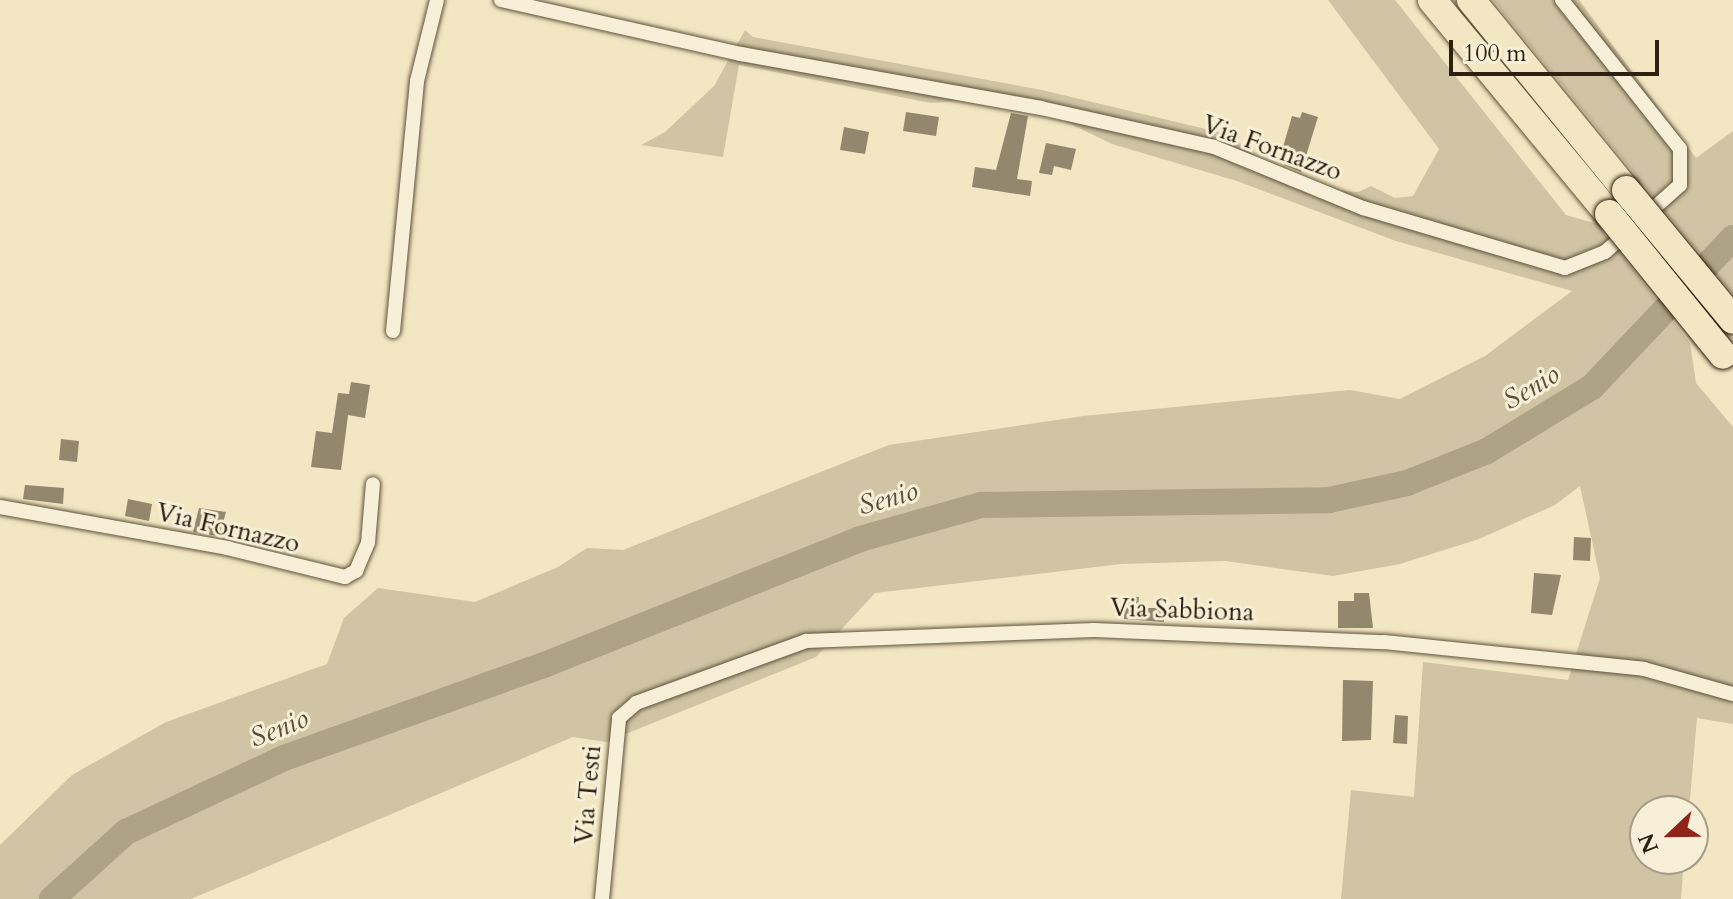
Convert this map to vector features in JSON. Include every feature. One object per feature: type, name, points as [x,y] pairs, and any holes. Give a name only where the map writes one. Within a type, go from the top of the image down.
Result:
[{"type":"highway","points":[[1432,0],[1728,361]]},
{"type":"highway","points":[[1471,0],[1733,320]]},
{"type":"street","points":[[393,331],[417,81],[437,0]]},
{"type":"street","name":"Via Fornazzo","points":[[501,0],[741,54],[1041,108],[1214,147],[1363,208],[1565,268],[1605,252],[1680,185],[1680,149],[1562,0]]},
{"type":"street","name":"Via Fornazzo","points":[[0,507],[227,548],[345,577],[356,571],[368,543],[373,484]]},
{"type":"street","name":"Via Sabbiona","points":[[636,703],[806,641],[1094,630],[1505,651],[1644,669],[1733,694]]},
{"type":"street","name":"Via Testi","points":[[602,899],[619,718],[636,703]]},
{"type":"shaded area","points":[[1328,0],[1395,0],[1566,215],[1597,224],[1690,343],[1696,383],[1733,427],[1733,724],[1697,718],[1690,795],[1629,795],[1629,875],[1683,875],[1681,899],[1341,899],[1351,790],[1414,797],[1423,662],[1568,680],[1600,578],[1580,486],[1555,505],[1479,539],[1400,564],[1333,576],[1225,561],[1121,564],[875,593],[816,657],[606,742],[573,737],[191,899],[0,899],[0,845],[72,775],[166,722],[327,664],[344,618],[378,588],[475,602],[558,567],[587,548],[623,550],[889,445],[1083,416],[1350,390],[1400,399],[1485,356],[1572,291],[1396,241],[1237,181],[1112,144],[1015,97],[931,103],[739,65],[723,157],[641,145],[665,132],[714,86],[745,30],[753,37],[1042,90],[1231,135],[1291,187],[1358,192],[1371,186],[1395,198],[1413,196],[1439,149]]},
{"type":"shaded area","points":[[1493,0],[1579,0],[1696,158],[1733,131],[1733,294]]},
{"type":"building","points":[[906,112],[939,117],[936,136],[903,131]]},
{"type":"building","points":[[1302,112],[1318,117],[1301,172],[1284,165],[1287,156],[1281,154],[1292,116],[1300,118]]},
{"type":"building","points":[[1011,113],[1028,116],[1017,179],[1032,181],[1030,196],[972,187],[975,167],[996,170]]},
{"type":"building","points":[[844,127],[869,132],[865,154],[840,150]]},
{"type":"building","points":[[1046,143],[1076,149],[1071,170],[1054,166],[1052,175],[1039,173]]},
{"type":"building","points":[[351,382],[370,385],[365,418],[348,415],[341,470],[311,467],[316,431],[332,433],[338,393],[349,394]]},
{"type":"building","points":[[61,439],[79,441],[77,462],[59,460]]},
{"type":"building","points":[[25,485],[64,488],[63,504],[23,499]]},
{"type":"building","points":[[128,499],[152,504],[149,521],[125,516]]},
{"type":"building","points":[[199,508],[226,512],[219,536],[193,532]]},
{"type":"building","points":[[1574,537],[1591,538],[1590,561],[1573,560]]},
{"type":"building","points":[[1534,573],[1561,575],[1552,615],[1531,613]]},
{"type":"building","points":[[1354,593],[1369,593],[1373,628],[1338,628],[1338,601],[1354,601]]},
{"type":"building","points":[[1125,596],[1139,597],[1138,608],[1164,608],[1164,622],[1124,619]]},
{"type":"building","points":[[1343,680],[1373,681],[1371,740],[1342,741]]},
{"type":"building","points":[[1395,715],[1408,716],[1407,744],[1393,743]]},
{"type":"waterway","name":"Senio","points":[[52,899],[126,832],[284,758],[544,665],[860,539],[981,505],[1329,500],[1407,483],[1487,451],[1592,387],[1733,238]]}]
